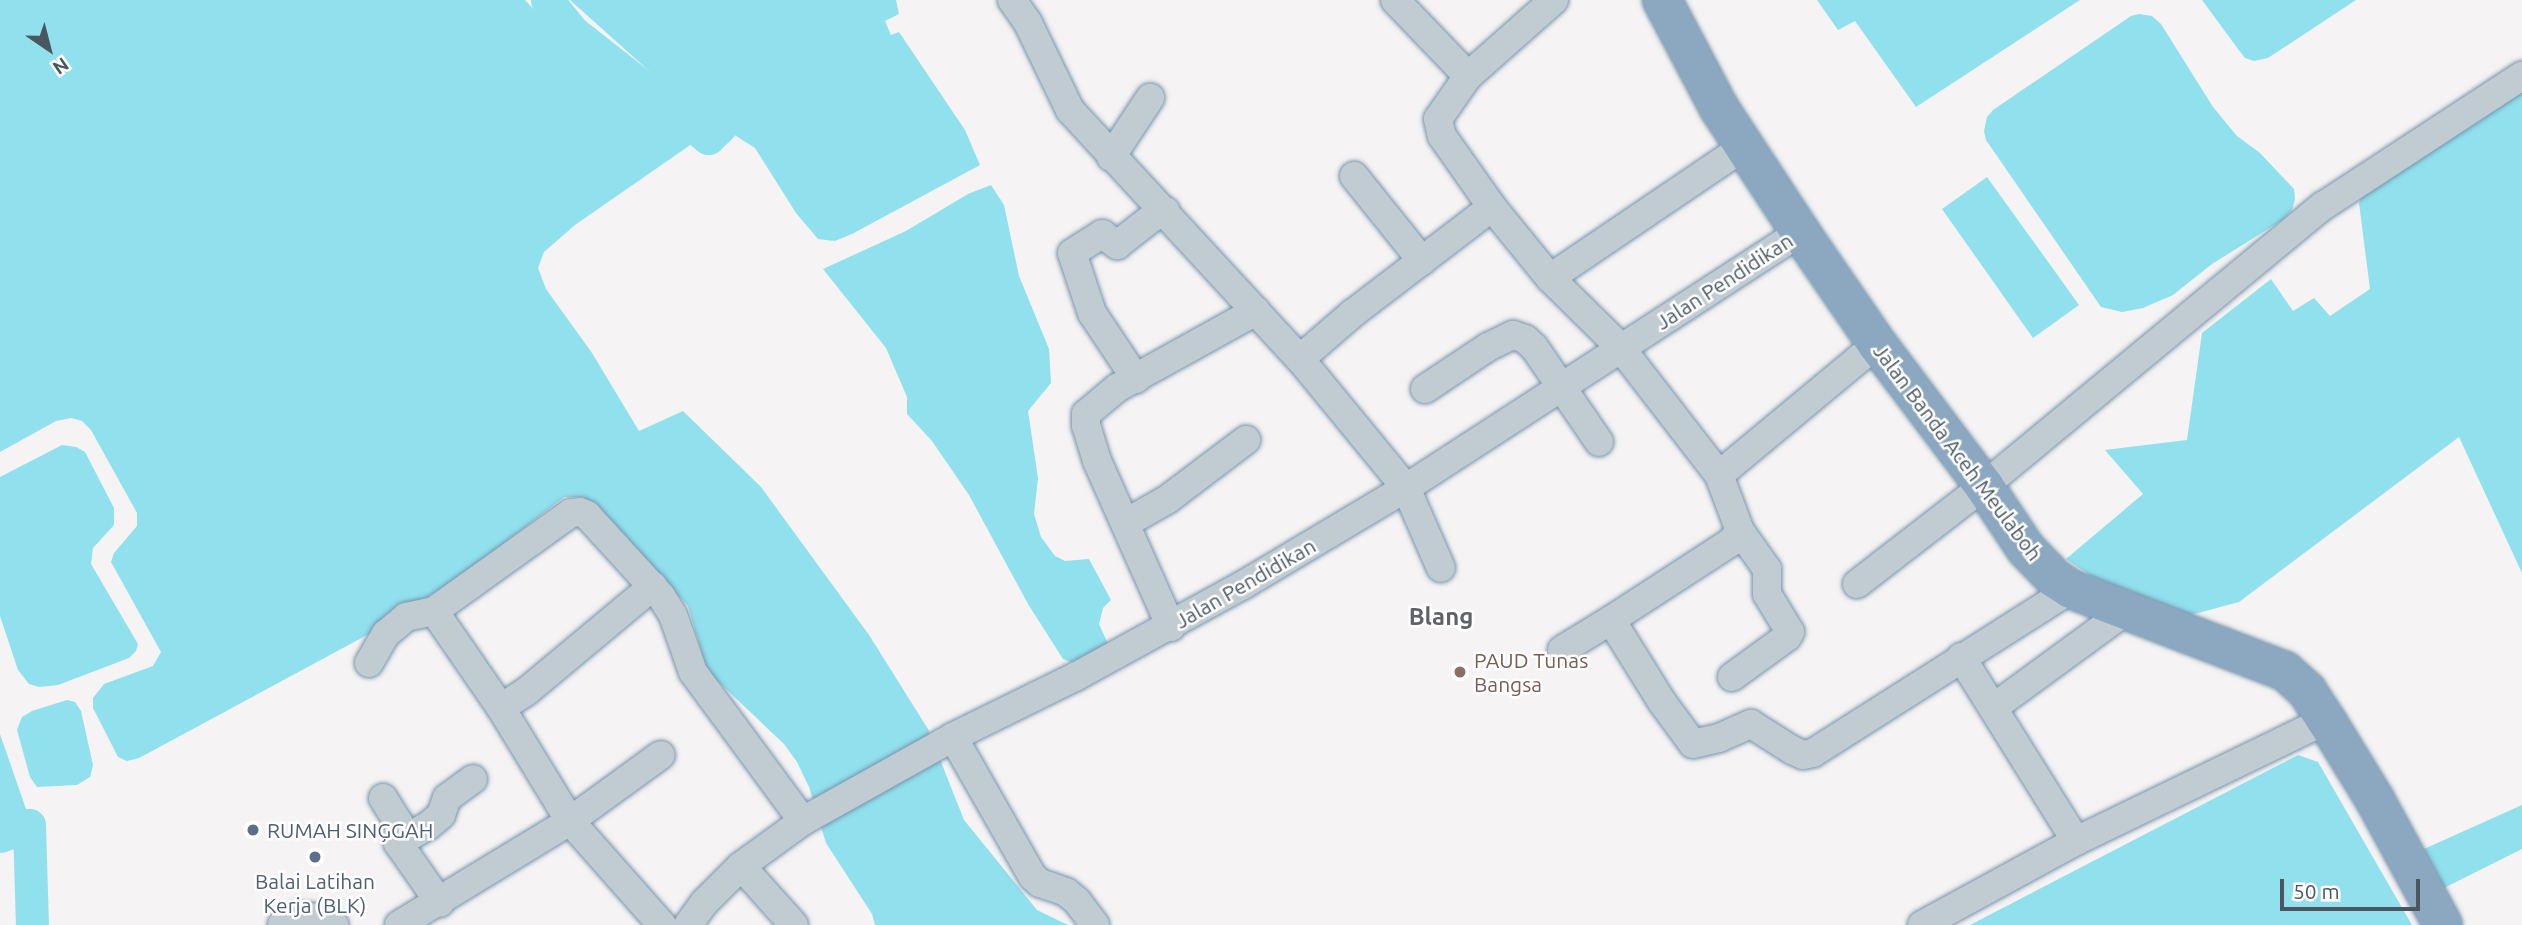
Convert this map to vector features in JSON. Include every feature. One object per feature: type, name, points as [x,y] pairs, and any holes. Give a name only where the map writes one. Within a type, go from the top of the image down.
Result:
[{"type":"highway","name":"Jalan Banda Aceh Meulaboh","points":[[1662,0],[1689,56],[1800,232],[1877,344],[1984,486],[2026,549],[2054,578],[2071,589],[2286,671],[2307,691],[2326,720],[2399,842],[2443,925]]},
{"type":"street","points":[[1012,0],[1028,23],[1070,110],[1300,359],[1406,488],[1441,568]]},
{"type":"street","points":[[1395,0],[1468,76]]},
{"type":"street","points":[[1554,0],[1468,76],[1438,119],[1442,136],[1492,207],[1550,278],[1620,347],[1719,475],[1740,531],[1767,569],[1767,594],[1790,632],[1787,637],[1731,677]]},
{"type":"street","points":[[1857,583],[1984,486],[2315,212],[2522,76]]},
{"type":"street","points":[[1111,157],[1150,98]]},
{"type":"street","points":[[1550,278],[1745,146]]},
{"type":"street","points":[[1354,176],[1422,261]]},
{"type":"street","points":[[1300,359],[1492,207]]},
{"type":"street","points":[[1136,379],[1092,313],[1072,253],[1102,234],[1117,245],[1153,217],[1166,211]]},
{"type":"street","name":"Jalan Pendidikan","points":[[688,925],[704,903],[741,866],[805,820],[948,740],[1171,627],[1406,488],[1800,232]]},
{"type":"street","points":[[1171,627],[1097,461],[1086,426],[1086,414],[1104,398],[1256,311]]},
{"type":"street","points":[[1425,389],[1488,347],[1513,335],[1525,339],[1534,347],[1599,442]]},
{"type":"street","points":[[1719,475],[1877,344]]},
{"type":"street","points":[[1126,523],[1168,499],[1246,440]]},
{"type":"street","points":[[369,663],[394,627],[419,612],[434,611],[571,513],[580,512],[587,515],[653,586],[673,615],[693,672],[805,820]]},
{"type":"street","points":[[1562,650],[1731,542],[1740,531]]},
{"type":"street","points":[[501,708],[527,691],[653,586]]},
{"type":"street","points":[[1611,620],[1662,702],[1693,744],[1719,738],[1751,724],[1802,755],[1813,753],[2071,589]]},
{"type":"street","points":[[1993,708],[2127,610]]},
{"type":"street","points":[[434,611],[501,708],[570,821],[662,925]]},
{"type":"street","points":[[1961,657],[2076,841]]},
{"type":"street","points":[[1922,925],[2076,841],[2326,720]]},
{"type":"street","points":[[948,740],[1033,877],[1071,897],[1096,925]]},
{"type":"street","points":[[399,925],[440,903],[570,821],[661,755]]},
{"type":"street","points":[[398,843],[428,826],[441,815],[447,798],[473,779]]},
{"type":"street","points":[[383,797],[399,824],[402,836],[398,843]]},
{"type":"street","points":[[398,843],[440,903]]},
{"type":"street","points":[[741,866],[794,925]]},
{"type":"street","points":[[282,925],[298,916],[320,918],[334,925]]},
{"type":"water","points":[[0,0],[525,0],[564,42],[696,141],[575,225],[544,252],[538,268],[546,289],[592,353],[639,431],[683,411],[761,487],[869,635],[928,729],[964,820],[1037,910],[1068,925],[875,925],[872,914],[826,843],[809,787],[797,762],[784,744],[707,671],[688,606],[583,497],[564,497],[480,562],[393,621],[139,758],[127,761],[118,757],[93,708],[93,698],[104,684],[153,666],[161,652],[111,562],[114,553],[137,526],[137,513],[91,430],[82,421],[71,418],[56,421],[0,452]]},
{"type":"water","points":[[570,0],[896,0],[899,14],[885,21],[891,35],[899,32],[965,130],[980,165],[852,234],[835,241],[818,239],[796,213],[755,148],[687,105]]},
{"type":"water","points":[[1817,0],[2080,0],[1916,107],[1855,21],[1838,30]]},
{"type":"water","points":[[2202,0],[2356,0],[2268,58],[2254,61],[2245,58]]},
{"type":"water","points":[[2131,16],[2152,16],[2161,24],[2213,107],[2237,136],[2260,153],[2294,189],[2295,199],[2292,210],[2284,219],[2212,264],[2173,295],[2143,308],[2122,312],[2101,307],[1986,140],[1984,131],[1987,117],[1993,110]]},
{"type":"water","points":[[2522,91],[2522,573],[2459,437],[2239,602],[2183,617],[2128,601],[2066,559],[2143,494],[2105,450],[2187,440],[2202,333],[2271,279],[2293,311],[2314,298],[2330,316],[2370,289],[2359,203],[2362,196]]},
{"type":"water","points":[[1987,177],[2079,305],[2033,338],[1942,209]]},
{"type":"water","points":[[991,185],[1004,205],[1019,276],[1049,349],[1051,383],[1028,411],[1038,478],[1034,514],[1041,537],[1055,556],[1065,561],[1089,559],[1111,600],[1103,608],[1099,624],[1109,646],[1073,663],[1063,659],[1028,604],[969,495],[932,441],[907,414],[907,397],[886,348],[823,269],[906,231],[968,194]]},
{"type":"water","points":[[62,445],[76,447],[85,452],[114,508],[114,525],[93,548],[91,564],[138,644],[136,651],[129,658],[58,685],[39,687],[29,684],[18,670],[0,616],[0,477]]},
{"type":"water","points":[[67,700],[75,702],[81,711],[93,765],[90,777],[77,785],[37,787],[30,777],[17,730],[22,717],[32,711]]},
{"type":"water","points":[[0,734],[27,812],[0,829]]},
{"type":"water","points":[[2298,755],[2318,762],[2412,925],[1970,925]]},
{"type":"water","points":[[2522,805],[2522,849],[2442,889],[2424,849]]},
{"type":"waterway","points":[[547,0],[573,32],[708,138],[720,127]]},
{"type":"waterway","points":[[0,836],[29,825],[32,925]]},
{"type":"place","name":"PAUD Tunas Bangsa","points":[[1460,672]]},
{"type":"place","name":"RUMAH SINĢGAH","points":[[253,830]]},
{"type":"place","name":"Balai Latihan Kerja (BLK)","points":[[315,857]]},
{"type":"district","name":"Blang","points":[[1441,617]]}]
